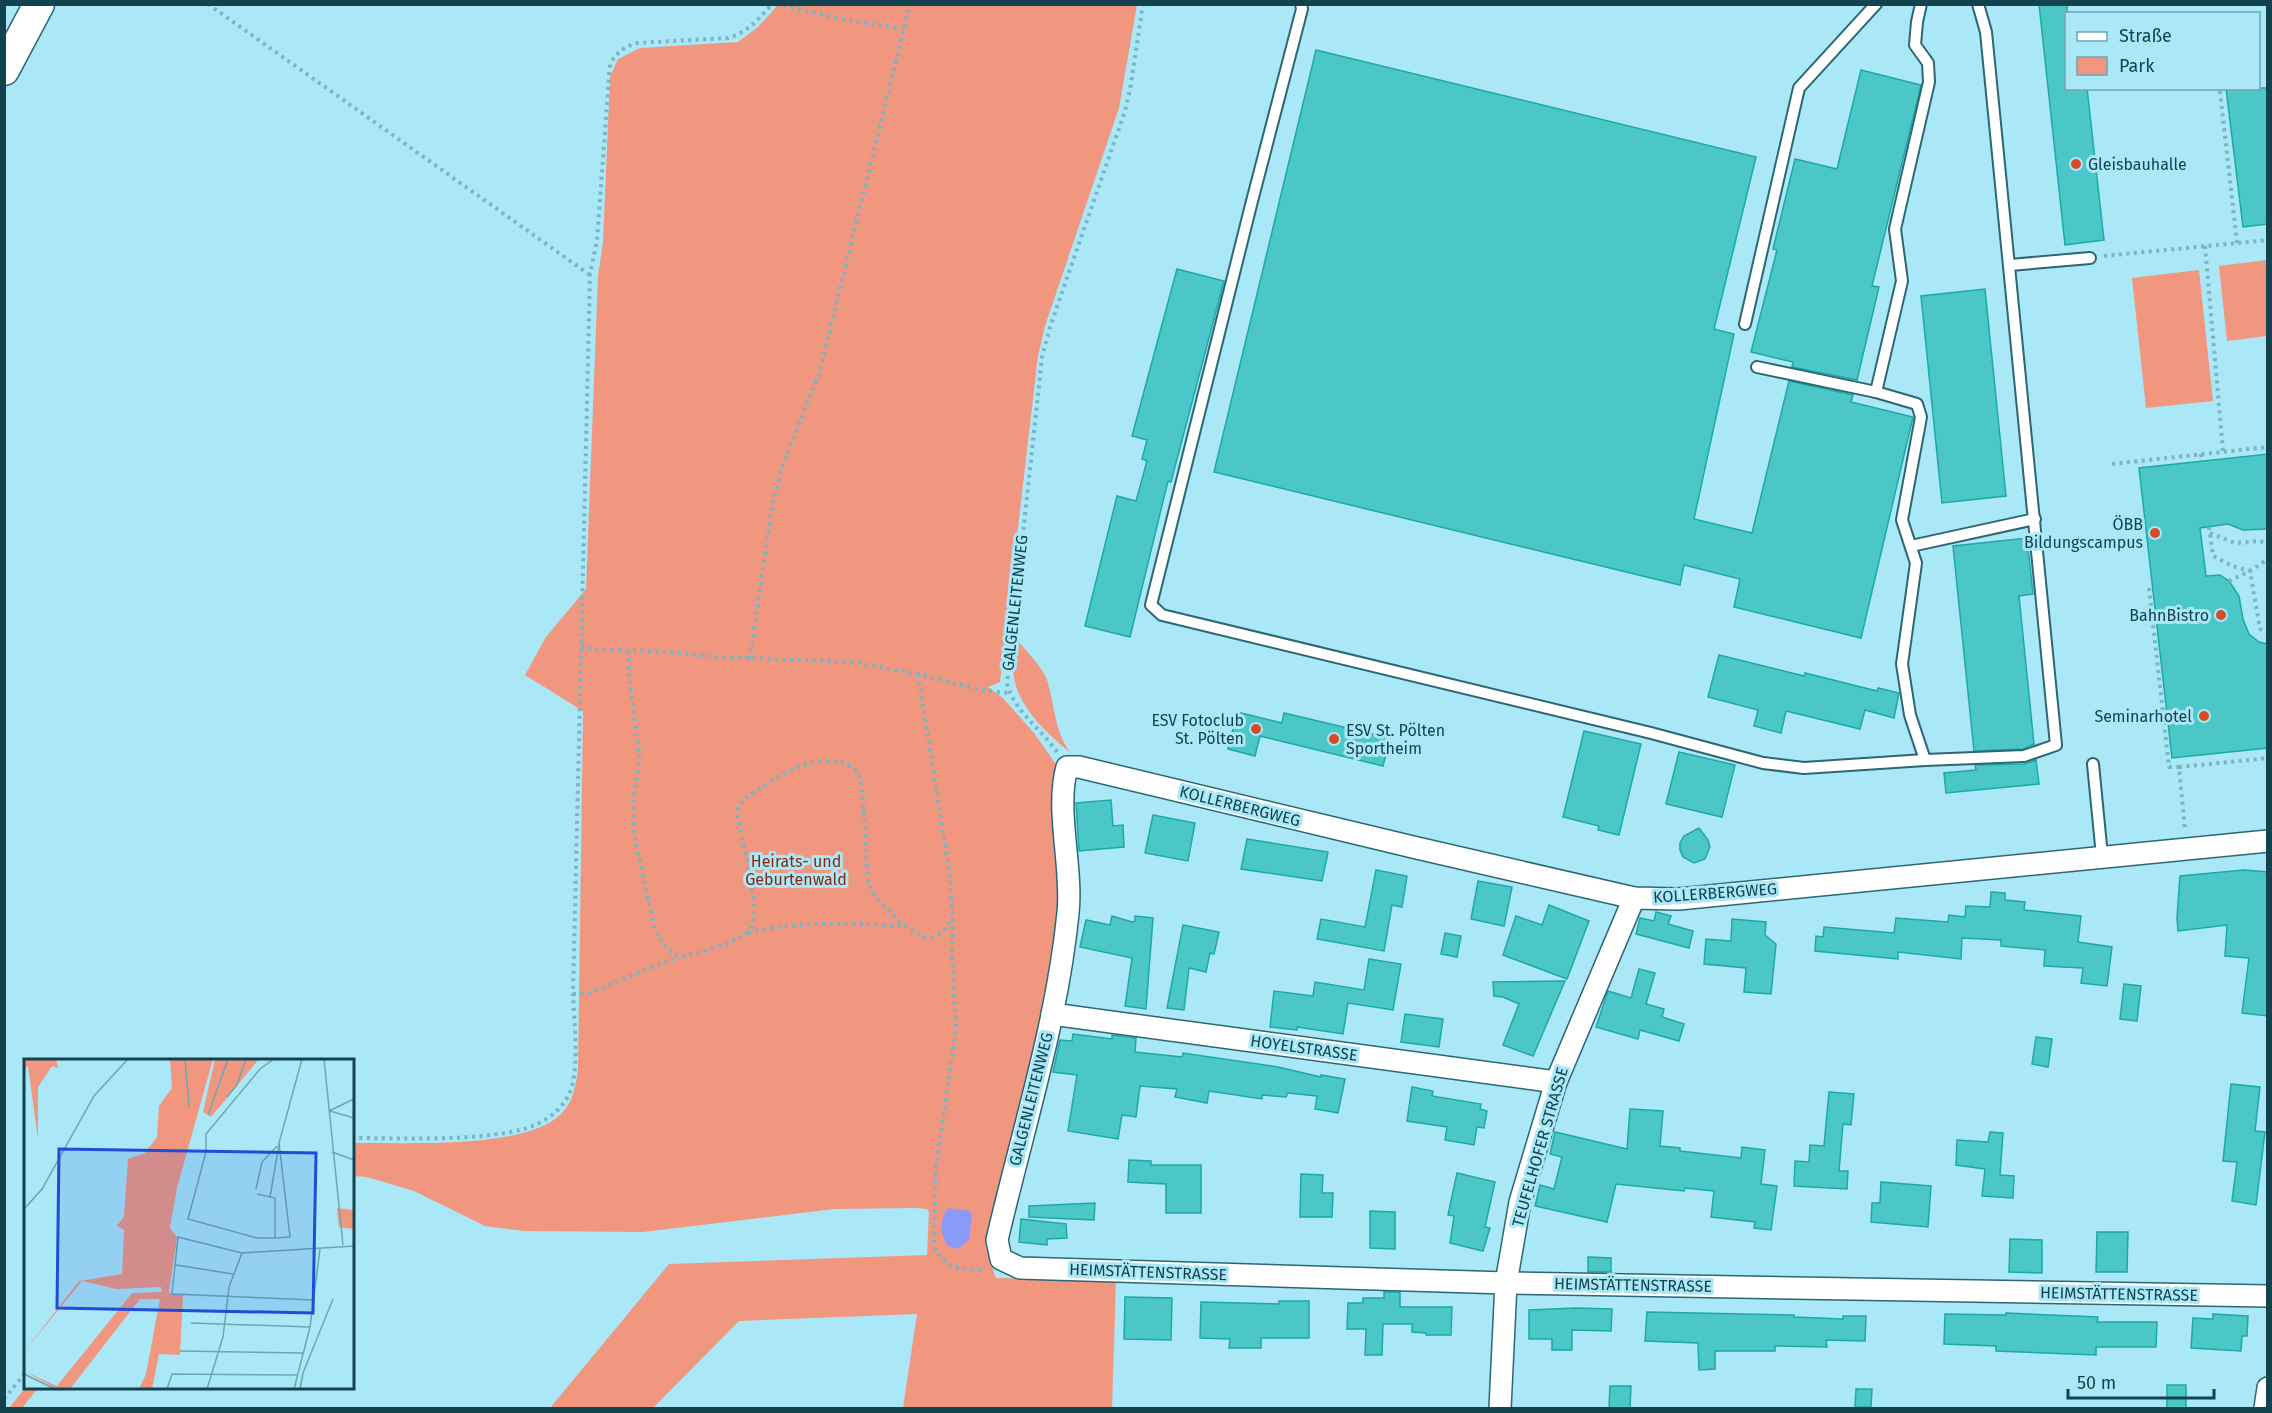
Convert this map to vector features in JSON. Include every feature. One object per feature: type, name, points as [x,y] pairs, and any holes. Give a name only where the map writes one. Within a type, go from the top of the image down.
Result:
[{"type":"street","points":[[4,70],[39,4]]},
{"type":"street","name":"KOLLERBERGWEG","points":[[1068,767],[1079,767],[1634,898],[1679,899],[2268,841]]},
{"type":"street","name":"GALGENLEITENWEG","points":[[1001,1259],[997,1240],[1052,1014],[1068,914],[1064,781],[1068,767]]},
{"type":"street","name":"TEUFELHOFER STRASSE","points":[[1500,1408],[1506,1283],[1520,1202],[1556,1082],[1634,898]]},
{"type":"street","name":"HOYELSTRASSE","points":[[1052,1014],[1556,1082]]},
{"type":"street","name":"HEIMSTÄTTENSTRASSE","points":[[1001,1259],[1020,1268],[1506,1283],[2268,1296]]},
{"type":"street","points":[[2265,1408],[2268,1388]]},
{"type":"lane","points":[[1301,4],[1302,9],[1151,606],[1162,615],[1652,733],[1763,764],[1804,768],[2024,756],[2056,745],[1986,32],[1978,4]]},
{"type":"lane","points":[[1745,324],[1799,88],[1876,4]]},
{"type":"lane","points":[[1876,392],[1902,281],[1895,230],[1929,82],[1928,63],[1915,45],[1917,22],[1922,4]]},
{"type":"lane","points":[[2010,266],[2090,258]]},
{"type":"lane","points":[[1757,367],[1876,392],[1917,404],[1921,417],[1902,520],[1916,563],[1902,664],[1910,715],[1925,760]]},
{"type":"lane","points":[[1911,546],[2035,519]]},
{"type":"lane","points":[[2093,764],[2102,856]]},
{"type":"path","points":[[208,4],[590,275]]},
{"type":"path","points":[[354,1138],[457,1137],[527,1128],[558,1111],[567,1099],[573,1077],[590,275],[597,240],[610,64],[624,47],[637,43],[728,38],[742,33],[754,25],[774,4],[846,20],[903,29]]},
{"type":"path","points":[[750,659],[772,506],[782,467],[819,374],[910,4]]},
{"type":"path","name":"GALGENLEITENWEG","points":[[1068,767],[1010,693],[1007,671],[1042,357],[1050,327],[1125,111],[1132,81],[1143,4]]},
{"type":"path","points":[[2220,91],[2237,243]]},
{"type":"path","points":[[2090,258],[2268,240]]},
{"type":"path","points":[[2205,246],[2223,451]]},
{"type":"path","points":[[2112,464],[2268,447]]},
{"type":"path","points":[[2201,454],[2202,461]]},
{"type":"path","points":[[2209,526],[2213,556],[2232,566],[2250,571]]},
{"type":"path","points":[[2210,533],[2235,543],[2260,541],[2268,544]]},
{"type":"path","points":[[2229,581],[2268,560]]},
{"type":"path","points":[[2250,571],[2260,629],[2268,632]]},
{"type":"path","points":[[2149,588],[2169,767],[2268,758]]},
{"type":"path","points":[[581,646],[597,650],[678,652],[750,659],[853,662],[918,674],[986,691],[1010,693]]},
{"type":"path","points":[[629,651],[629,673],[640,760],[633,799],[634,839],[655,930],[667,949],[679,957]]},
{"type":"path","points":[[918,674],[950,876],[953,918],[952,975],[956,1030],[936,1167],[934,1244],[938,1254],[947,1264],[961,1269],[984,1270],[996,1265],[1001,1259]]},
{"type":"path","points":[[748,933],[754,923],[755,907],[737,813],[739,805],[745,798],[781,775],[802,766],[829,762],[853,767],[859,774],[871,892],[905,926],[919,936],[928,939],[942,933],[953,918]]},
{"type":"path","points":[[2179,767],[2187,848]]},
{"type":"path","points":[[573,994],[585,994],[679,957],[691,955],[736,940],[748,933],[768,928],[819,923],[905,926]]},
{"type":"path","points":[[4,1399],[24,1374]]},
{"type":"green space","name":"Heirats- und Geburtenwald","points":[[778,5],[1137,5],[1119,108],[1045,326],[1038,356],[1000,682],[988,687],[1003,698],[1034,733],[1055,763],[1063,900],[1045,1015],[988,1242],[989,1260],[996,1278],[1116,1280],[1112,1408],[903,1408],[917,1314],[739,1321],[653,1408],[550,1408],[669,1264],[927,1255],[929,1212],[927,1209],[915,1208],[834,1209],[643,1232],[524,1231],[485,1226],[414,1191],[367,1177],[354,1176],[354,1143],[461,1142],[519,1134],[543,1126],[560,1115],[573,1094],[578,1069],[583,711],[525,675],[546,637],[586,589],[598,276],[603,242],[610,77],[618,59],[640,48],[738,42],[758,27]]},
{"type":"green space","points":[[2267,260],[2267,336],[2227,341],[2219,266]]},
{"type":"green space","points":[[2199,270],[2213,401],[2146,408],[2132,278]]},
{"type":"green space","points":[[1016,639],[1045,675],[1058,726],[1070,752],[1043,728],[1021,698],[1013,672]]},
{"type":"green space","points":[[24,1389],[37,1389],[22,1408],[9,1408]]},
{"type":"water","points":[[949,1208],[970,1211],[972,1214],[969,1240],[958,1249],[948,1246],[942,1232],[942,1221]]},
{"type":"building","name":"Gleisbauhalle","points":[[2039,4],[2067,4],[2067,12],[2065,12],[2065,90],[2087,90],[2104,240],[2065,245]]},
{"type":"building","points":[[1316,50],[1756,157],[1714,329],[1734,334],[1694,519],[1752,533],[1789,381],[1853,395],[1851,402],[1913,417],[1861,638],[1734,607],[1740,579],[1684,565],[1680,585],[1214,472]]},
{"type":"building","points":[[1861,70],[1921,85],[1872,286],[1879,287],[1857,380],[1792,367],[1793,362],[1751,352],[1777,250],[1773,249],[1795,159],[1837,169]]},
{"type":"building","points":[[2268,88],[2268,224],[2243,227],[2226,90]]},
{"type":"building","points":[[1177,269],[1224,281],[1171,482],[1168,481],[1130,637],[1085,626],[1117,496],[1136,501],[1147,461],[1142,459],[1147,440],[1132,436]]},
{"type":"building","points":[[1985,289],[2006,496],[1942,503],[1921,296]]},
{"type":"building","points":[[2268,454],[2268,529],[2243,530],[2228,524],[2200,528],[2206,576],[2220,575],[2229,581],[2239,596],[2243,619],[2249,634],[2259,642],[2268,644],[2268,748],[2172,758],[2139,468]]},
{"type":"building","points":[[2027,538],[2033,594],[2019,596],[2034,744],[2023,749],[1974,751],[1953,546]]},
{"type":"building","points":[[1719,655],[1804,676],[1805,673],[1877,691],[1878,688],[1899,693],[1894,718],[1865,710],[1860,729],[1786,711],[1781,733],[1754,726],[1758,710],[1708,697]]},
{"type":"building","name":"ESV St. Pölten Sportheim","points":[[1237,712],[1282,723],[1284,713],[1390,738],[1383,766],[1260,736],[1255,756],[1228,749]]},
{"type":"building","points":[[1584,731],[1641,744],[1619,835],[1598,830],[1599,826],[1563,817]]},
{"type":"building","points":[[1679,752],[1735,765],[1722,817],[1666,804]]},
{"type":"building","points":[[2036,760],[2039,784],[1946,793],[1944,773],[1976,770],[1975,765],[2024,764]]},
{"type":"building","points":[[1111,800],[1113,826],[1123,825],[1124,847],[1079,851],[1076,803]]},
{"type":"building","points":[[1153,815],[1195,823],[1188,861],[1145,853]]},
{"type":"building","points":[[1699,828],[1710,847],[1705,859],[1694,863],[1683,857],[1680,843],[1684,836]]},
{"type":"building","points":[[1247,839],[1328,852],[1322,881],[1241,869]]},
{"type":"building","points":[[1376,870],[1407,876],[1402,907],[1392,905],[1384,951],[1317,939],[1321,919],[1365,927]]},
{"type":"building","points":[[2244,870],[2268,872],[2268,1016],[2242,1013],[2249,958],[2225,956],[2227,925],[2178,931],[2180,876]]},
{"type":"building","points":[[1478,881],[1512,887],[1504,926],[1471,919]]},
{"type":"building","points":[[1991,892],[2005,893],[2005,900],[2025,902],[2024,910],[2081,916],[2078,942],[2112,947],[2107,986],[2081,983],[2083,968],[2044,966],[2045,950],[2001,946],[2001,940],[1962,938],[1961,959],[1898,952],[1898,959],[1815,951],[1816,936],[1823,937],[1824,927],[1894,933],[1896,918],[1948,922],[1949,915],[1965,917],[1966,906],[1990,907]]},
{"type":"building","points":[[1549,905],[1589,921],[1567,979],[1503,955],[1516,916],[1542,925]]},
{"type":"building","points":[[1656,912],[1671,916],[1668,924],[1693,931],[1689,948],[1636,934],[1640,918],[1654,921]]},
{"type":"building","points":[[1112,916],[1132,922],[1135,921],[1135,916],[1153,918],[1146,1009],[1125,1006],[1132,958],[1080,947],[1086,920],[1110,925]]},
{"type":"building","points":[[1732,919],[1766,922],[1765,935],[1776,944],[1771,994],[1744,992],[1746,968],[1704,964],[1706,939],[1731,941]]},
{"type":"building","points":[[1183,925],[1219,932],[1214,954],[1210,953],[1206,972],[1189,968],[1184,1010],[1167,1008]]},
{"type":"building","points":[[1445,933],[1461,936],[1457,957],[1441,954]]},
{"type":"building","points":[[1369,959],[1401,964],[1393,1010],[1348,1003],[1343,1034],[1297,1027],[1297,1030],[1270,1027],[1274,991],[1313,996],[1315,982],[1364,990]]},
{"type":"building","points":[[1639,969],[1655,973],[1646,1004],[1664,1009],[1662,1017],[1684,1024],[1679,1041],[1640,1030],[1638,1039],[1596,1027],[1608,991],[1631,998]]},
{"type":"building","points":[[1565,981],[1533,1056],[1503,1045],[1519,1004],[1494,996],[1493,982]]},
{"type":"building","points":[[2124,984],[2141,986],[2137,1021],[2120,1019]]},
{"type":"building","points":[[1405,1014],[1443,1019],[1439,1047],[1401,1042]]},
{"type":"building","points":[[1073,1034],[1112,1039],[1112,1035],[1136,1038],[1135,1052],[1182,1057],[1183,1053],[1278,1067],[1321,1077],[1321,1075],[1345,1079],[1338,1113],[1315,1109],[1317,1096],[1288,1093],[1286,1097],[1262,1095],[1262,1099],[1209,1091],[1207,1103],[1175,1097],[1177,1089],[1140,1086],[1136,1117],[1122,1115],[1118,1139],[1068,1131],[1077,1075],[1053,1072],[1060,1040],[1072,1041]]},
{"type":"building","points":[[2036,1037],[2052,1039],[2048,1067],[2032,1064]]},
{"type":"building","points":[[2231,1084],[2260,1087],[2255,1131],[2265,1132],[2256,1205],[2232,1201],[2237,1162],[2223,1161]]},
{"type":"building","points":[[1412,1087],[1433,1091],[1432,1096],[1481,1104],[1480,1109],[1487,1111],[1484,1128],[1477,1127],[1474,1145],[1445,1140],[1447,1127],[1407,1121]]},
{"type":"building","points":[[1829,1092],[1854,1094],[1851,1125],[1843,1124],[1839,1171],[1848,1171],[1847,1189],[1794,1186],[1795,1161],[1809,1162],[1810,1145],[1824,1146]]},
{"type":"building","points":[[1630,1109],[1663,1111],[1660,1146],[1680,1148],[1680,1151],[1741,1158],[1742,1147],[1765,1150],[1761,1184],[1777,1186],[1771,1230],[1754,1228],[1755,1222],[1711,1217],[1714,1191],[1685,1188],[1684,1191],[1616,1184],[1607,1222],[1535,1206],[1540,1185],[1554,1189],[1562,1157],[1550,1154],[1555,1132],[1627,1149]]},
{"type":"building","points":[[1990,1132],[2003,1133],[2000,1175],[2014,1176],[2013,1198],[1982,1196],[1985,1169],[1956,1165],[1957,1140],[1988,1142]]},
{"type":"building","points":[[1129,1160],[1151,1161],[1151,1165],[1201,1165],[1201,1213],[1166,1213],[1166,1184],[1128,1182]]},
{"type":"building","points":[[1457,1173],[1495,1182],[1485,1227],[1490,1228],[1483,1251],[1450,1243],[1454,1216],[1448,1215]]},
{"type":"building","points":[[1301,1174],[1323,1175],[1322,1193],[1333,1193],[1332,1217],[1300,1217]]},
{"type":"building","points":[[1881,1182],[1931,1186],[1928,1227],[1871,1222],[1872,1203],[1880,1203]]},
{"type":"building","points":[[1095,1203],[1094,1220],[1029,1217],[1029,1206]]},
{"type":"building","points":[[1370,1211],[1395,1212],[1395,1249],[1370,1248]]},
{"type":"building","points":[[1021,1219],[1066,1224],[1067,1238],[1047,1239],[1047,1245],[1019,1242]]},
{"type":"building","points":[[2097,1232],[2128,1232],[2127,1272],[2096,1272]]},
{"type":"building","points":[[2010,1239],[2042,1240],[2042,1273],[2009,1272]]},
{"type":"building","points":[[1588,1257],[1611,1258],[1611,1272],[1588,1272]]},
{"type":"building","points":[[1384,1292],[1400,1292],[1400,1307],[1452,1307],[1451,1335],[1426,1335],[1426,1333],[1412,1332],[1412,1324],[1383,1324],[1382,1355],[1365,1355],[1366,1329],[1347,1329],[1348,1303],[1363,1303],[1363,1298],[1384,1298]]},
{"type":"building","points":[[1125,1297],[1172,1298],[1171,1340],[1124,1339]]},
{"type":"building","points":[[1279,1301],[1309,1301],[1309,1338],[1261,1338],[1261,1348],[1229,1348],[1230,1339],[1200,1338],[1201,1302],[1279,1304]]},
{"type":"building","points":[[1612,1309],[1611,1331],[1572,1330],[1572,1350],[1552,1350],[1552,1339],[1529,1339],[1529,1310]]},
{"type":"building","points":[[1647,1312],[1794,1315],[1794,1317],[1843,1319],[1843,1316],[1866,1316],[1865,1341],[1826,1340],[1827,1347],[1775,1346],[1775,1351],[1715,1351],[1715,1369],[1699,1370],[1698,1343],[1645,1341]]},
{"type":"building","points":[[2006,1313],[2098,1317],[2097,1322],[2157,1322],[2156,1347],[2096,1347],[2096,1355],[1996,1351],[1996,1346],[1944,1344],[1945,1314],[2006,1315]]},
{"type":"building","points":[[2213,1314],[2248,1316],[2247,1336],[2242,1336],[2241,1351],[2191,1348],[2193,1318],[2213,1319]]},
{"type":"building","points":[[2167,1385],[2186,1385],[2186,1408],[2167,1408]]},
{"type":"building","points":[[1610,1386],[1631,1386],[1630,1408],[1609,1408]]},
{"type":"building","points":[[1856,1389],[1872,1389],[1871,1407],[1855,1407]]},
{"type":"place","name":"Gleisbauhalle","points":[[2076,164]]},
{"type":"place","name":"ÖBB Bildungscampus","points":[[2155,533]]},
{"type":"place","name":"BahnBistro","points":[[2221,615]]},
{"type":"place","name":"Seminarhotel","points":[[2204,716]]},
{"type":"place","name":"ESV Fotoclub St. Pölten","points":[[1256,729]]},
{"type":"place","name":"ESV St. Pölten Sportheim","points":[[1334,739]]}]
